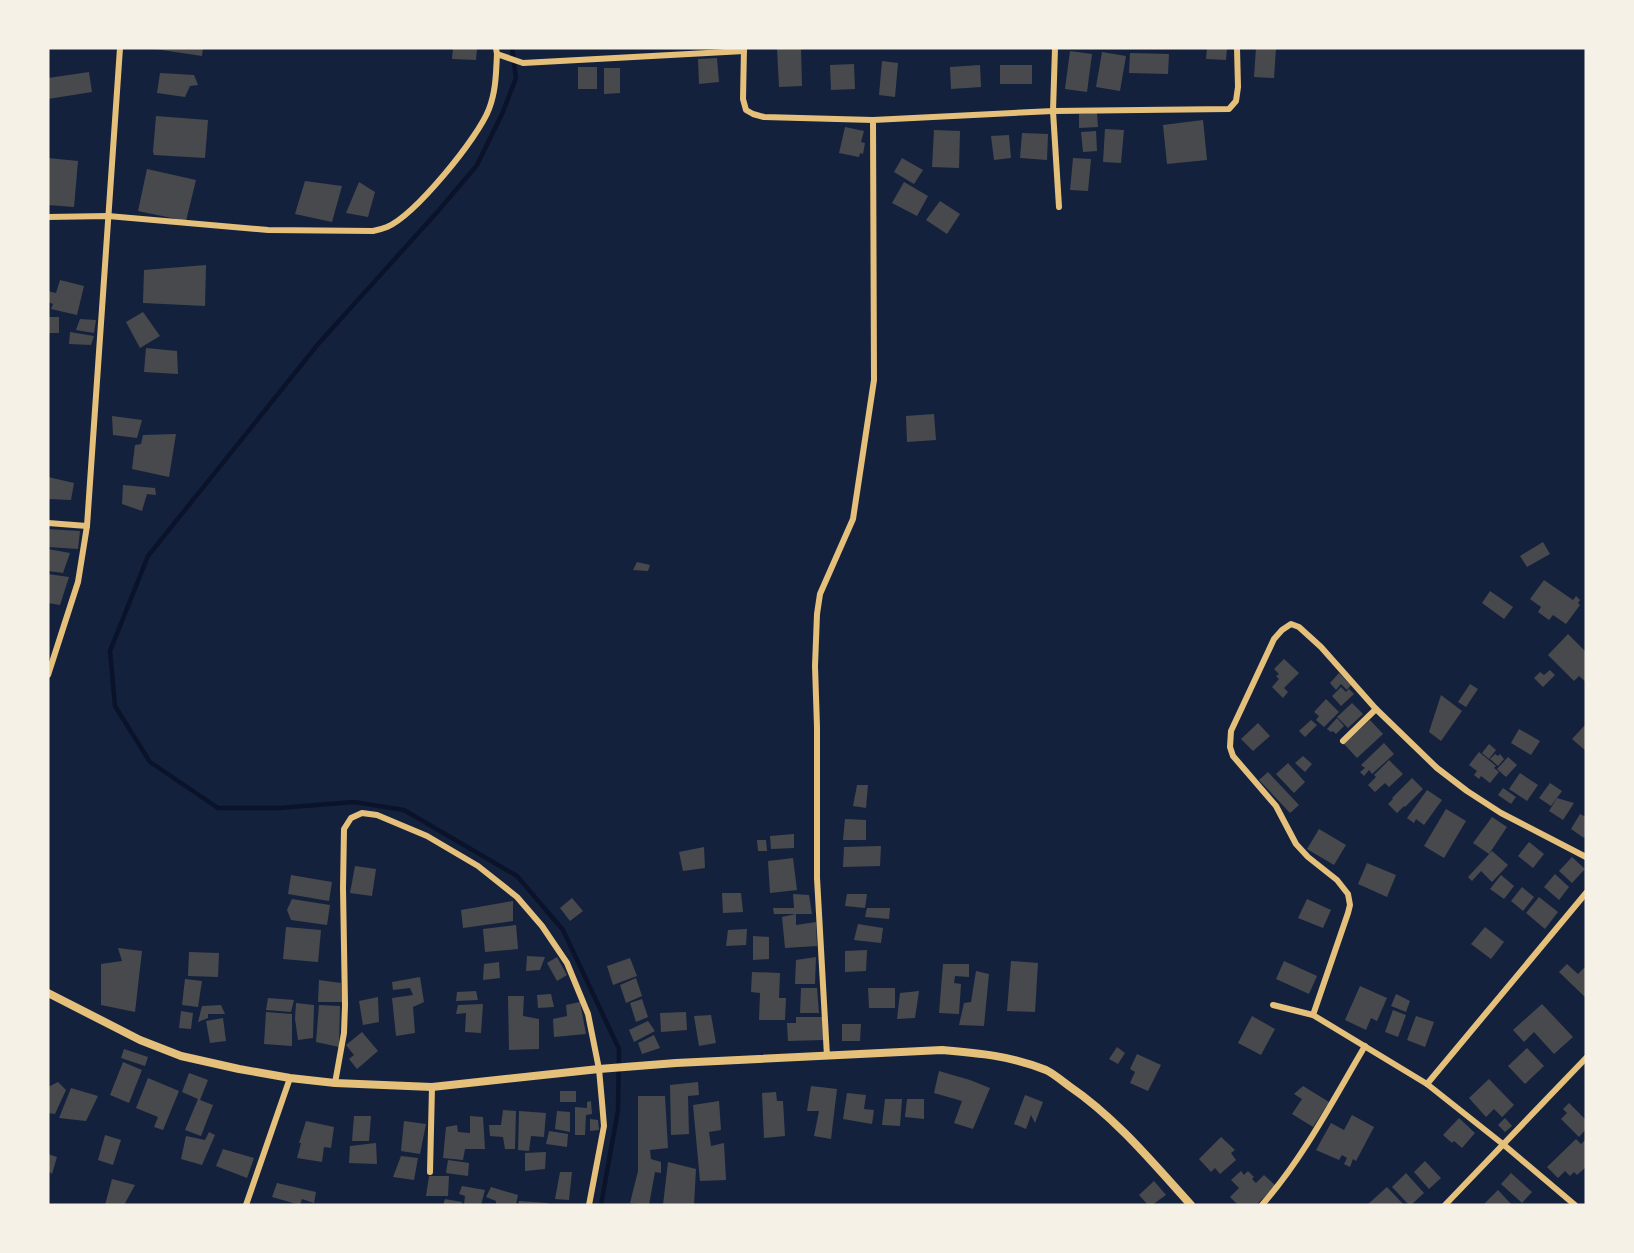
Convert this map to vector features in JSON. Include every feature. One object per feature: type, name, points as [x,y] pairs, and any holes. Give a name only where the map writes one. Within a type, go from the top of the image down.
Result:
[{"type":"street","points":[[48,675],[78,582],[87,526],[120,48]]},
{"type":"street","points":[[1055,48],[1053,111],[1059,207]]},
{"type":"street","points":[[496,51],[506,58],[523,63],[744,49],[743,99],[746,110],[753,114],[764,117],[873,120],[1053,111],[1229,109],[1236,101],[1238,48]]},
{"type":"street","points":[[48,217],[108,216],[268,230],[373,231],[387,227],[400,219],[428,192],[468,146],[482,125],[494,92],[496,51]]},
{"type":"street","points":[[828,1056],[817,878],[815,666],[817,614],[820,594],[853,519],[874,380],[873,120]]},
{"type":"street","points":[[48,523],[87,526]]},
{"type":"street","points":[[1313,1015],[1348,913],[1350,905],[1347,894],[1337,880],[1308,857],[1296,844],[1276,806],[1233,756],[1230,747],[1231,731],[1274,639],[1291,624],[1299,627],[1321,647],[1376,709],[1437,768],[1501,813],[1586,857]]},
{"type":"street","points":[[1342,741],[1376,709]]},
{"type":"street","points":[[335,1083],[344,1033],[344,829],[351,818],[362,813],[377,815],[427,836],[478,866],[517,897],[543,926],[567,963],[588,1014],[600,1069],[604,1125],[589,1205]]},
{"type":"street","points":[[1427,1084],[1586,893]]},
{"type":"street","points":[[48,993],[140,1040],[181,1056],[290,1078],[335,1083],[432,1087],[649,1065],[942,1050],[1012,1058],[1048,1071],[1086,1097],[1191,1205]]},
{"type":"street","points":[[1273,1005],[1313,1015],[1427,1084],[1575,1205]]},
{"type":"street","points":[[1262,1205],[1310,1140],[1365,1046]]},
{"type":"street","points":[[1446,1205],[1586,1058]]},
{"type":"street","points":[[246,1205],[290,1078]]},
{"type":"street","points":[[430,1172],[432,1087]]},
{"type":"building","points":[[155,48],[203,48],[202,56]]},
{"type":"building","points":[[453,48],[477,48],[476,60],[452,59]]},
{"type":"building","points":[[777,48],[801,48],[802,86],[779,87]]},
{"type":"building","points":[[1207,48],[1227,48],[1226,60],[1206,59]]},
{"type":"building","points":[[1256,48],[1276,48],[1274,78],[1254,77]]},
{"type":"building","points":[[1070,51],[1092,54],[1087,92],[1065,89]]},
{"type":"building","points":[[1102,52],[1126,56],[1120,91],[1096,87]]},
{"type":"building","points":[[1130,53],[1169,54],[1168,74],[1129,73]]},
{"type":"building","points":[[717,58],[719,82],[699,84],[698,59]]},
{"type":"building","points":[[882,61],[898,63],[895,97],[879,95]]},
{"type":"building","points":[[854,64],[855,89],[831,90],[830,65]]},
{"type":"building","points":[[980,65],[981,87],[951,89],[950,67]]},
{"type":"building","points":[[1000,65],[1032,65],[1032,84],[1000,84]]},
{"type":"building","points":[[578,67],[597,67],[597,89],[578,89]]},
{"type":"building","points":[[604,68],[620,68],[620,93],[604,94]]},
{"type":"building","points":[[89,72],[92,92],[48,99],[48,78]]},
{"type":"building","points":[[160,73],[194,75],[198,85],[190,86],[185,97],[157,93]]},
{"type":"building","points":[[1097,113],[1098,127],[1079,128],[1079,114]]},
{"type":"building","points":[[156,116],[208,120],[205,158],[154,155]]},
{"type":"building","points":[[1203,120],[1207,160],[1167,164],[1163,125]]},
{"type":"building","points":[[845,127],[864,131],[861,142],[865,143],[863,154],[860,153],[859,157],[839,153]]},
{"type":"building","points":[[1105,129],[1124,130],[1121,163],[1103,162]]},
{"type":"building","points":[[934,130],[960,131],[959,168],[932,167]]},
{"type":"building","points":[[1096,131],[1097,151],[1083,152],[1081,132]]},
{"type":"building","points":[[1022,133],[1048,134],[1047,160],[1020,158]]},
{"type":"building","points":[[1009,135],[1011,158],[994,160],[991,136]]},
{"type":"building","points":[[48,158],[78,161],[74,207],[48,205]]},
{"type":"building","points":[[902,158],[923,170],[914,184],[894,172]]},
{"type":"building","points":[[1073,158],[1091,159],[1088,191],[1070,190]]},
{"type":"building","points":[[147,169],[196,180],[186,221],[138,211]]},
{"type":"building","points":[[305,181],[342,186],[332,222],[295,214]]},
{"type":"building","points":[[359,182],[375,192],[368,217],[346,213]]},
{"type":"building","points":[[904,182],[928,196],[917,216],[892,203]]},
{"type":"building","points":[[940,201],[960,214],[947,234],[926,220]]},
{"type":"building","points":[[206,265],[205,306],[143,303],[144,270]]},
{"type":"building","points":[[60,280],[84,286],[77,315],[51,309],[53,304],[48,302],[48,291],[56,293]]},
{"type":"building","points":[[143,312],[160,336],[140,348],[126,322]]},
{"type":"building","points":[[48,317],[59,317],[59,333],[48,333]]},
{"type":"building","points":[[80,319],[96,320],[94,333],[76,330]]},
{"type":"building","points":[[70,332],[94,336],[91,345],[69,344]]},
{"type":"building","points":[[146,348],[177,351],[178,374],[144,372]]},
{"type":"building","points":[[934,414],[936,440],[907,442],[906,416]]},
{"type":"building","points":[[112,416],[142,420],[137,438],[113,435]]},
{"type":"building","points":[[176,434],[169,477],[132,469],[135,445],[141,444],[143,435]]},
{"type":"building","points":[[48,477],[74,483],[71,500],[48,499]]},
{"type":"building","points":[[123,485],[155,488],[156,495],[147,494],[142,511],[122,504]]},
{"type":"building","points":[[48,529],[80,531],[78,549],[48,547]]},
{"type":"building","points":[[1543,542],[1550,554],[1527,567],[1520,556]]},
{"type":"building","points":[[48,549],[70,553],[63,573],[48,571]]},
{"type":"building","points":[[637,562],[650,565],[648,571],[633,570]]},
{"type":"building","points":[[48,574],[69,577],[60,605],[48,603]]},
{"type":"building","points":[[1544,580],[1573,600],[1576,596],[1580,600],[1578,603],[1580,605],[1566,624],[1553,615],[1549,620],[1538,612],[1541,607],[1530,599]]},
{"type":"building","points":[[1490,591],[1513,607],[1504,619],[1482,603]]},
{"type":"building","points":[[1568,634],[1586,652],[1586,682],[1579,676],[1574,681],[1548,655]]},
{"type":"building","points":[[1284,659],[1299,673],[1284,688],[1288,692],[1283,698],[1272,687],[1279,679],[1276,676],[1279,674],[1274,669]]},
{"type":"building","points":[[1550,670],[1555,675],[1543,687],[1534,678],[1540,672],[1544,675]]},
{"type":"building","points":[[1339,673],[1351,685],[1347,690],[1341,684],[1336,690],[1330,683]]},
{"type":"building","points":[[1470,684],[1478,689],[1466,707],[1458,702]]},
{"type":"building","points":[[1341,687],[1346,692],[1349,689],[1354,694],[1341,706],[1332,696]]},
{"type":"building","points":[[1441,695],[1462,711],[1441,741],[1429,732]]},
{"type":"building","points":[[1326,699],[1339,712],[1324,727],[1316,720],[1319,716],[1314,712]]},
{"type":"building","points":[[1352,703],[1363,714],[1348,728],[1337,717]]},
{"type":"building","points":[[1337,718],[1344,726],[1336,734],[1327,729]]},
{"type":"building","points":[[1311,720],[1317,725],[1305,737],[1299,731]]},
{"type":"building","points":[[1370,720],[1383,734],[1357,758],[1344,744]]},
{"type":"building","points":[[1258,723],[1270,736],[1253,751],[1241,739]]},
{"type":"building","points":[[1586,724],[1586,751],[1572,739]]},
{"type":"building","points":[[1519,729],[1540,741],[1531,755],[1511,743]]},
{"type":"building","points":[[1384,743],[1394,754],[1372,774],[1369,770],[1364,776],[1360,772],[1365,768],[1361,765]]},
{"type":"building","points":[[1489,744],[1496,750],[1489,759],[1482,753]]},
{"type":"building","points":[[1479,752],[1496,766],[1494,768],[1499,772],[1490,783],[1481,776],[1479,779],[1474,775],[1477,771],[1469,765]]},
{"type":"building","points":[[1495,754],[1498,756],[1500,754],[1504,759],[1498,766],[1490,759]]},
{"type":"building","points":[[1303,756],[1312,764],[1305,772],[1295,763]]},
{"type":"building","points":[[1508,757],[1517,765],[1506,777],[1497,769]]},
{"type":"building","points":[[1389,760],[1403,774],[1389,787],[1385,783],[1375,792],[1368,785],[1376,777],[1374,775]]},
{"type":"building","points":[[1288,763],[1305,782],[1294,793],[1276,774]]},
{"type":"building","points":[[1268,772],[1299,805],[1290,813],[1259,780]]},
{"type":"building","points":[[1520,773],[1538,785],[1527,801],[1509,789]]},
{"type":"building","points":[[1412,778],[1423,789],[1397,813],[1388,804]]},
{"type":"building","points":[[1550,783],[1562,791],[1551,806],[1539,798]]},
{"type":"building","points":[[857,785],[868,785],[866,808],[853,806]]},
{"type":"building","points":[[1503,788],[1516,797],[1511,804],[1498,795]]},
{"type":"building","points":[[1427,790],[1442,800],[1424,825],[1416,819],[1414,823],[1407,818]]},
{"type":"building","points":[[1557,798],[1574,803],[1563,820],[1549,811]]},
{"type":"building","points":[[1446,809],[1466,821],[1444,858],[1424,846]]},
{"type":"building","points":[[1580,814],[1586,817],[1584,838],[1571,829]]},
{"type":"building","points":[[1492,817],[1507,827],[1489,854],[1473,843]]},
{"type":"building","points":[[845,819],[866,820],[866,840],[843,840]]},
{"type":"building","points":[[1319,829],[1346,845],[1334,865],[1307,849]]},
{"type":"building","points":[[794,834],[794,848],[771,849],[770,836]]},
{"type":"building","points":[[757,840],[766,840],[767,851],[758,851]]},
{"type":"building","points":[[1529,842],[1544,854],[1533,868],[1518,856]]},
{"type":"building","points":[[881,846],[880,866],[843,867],[844,847]]},
{"type":"building","points":[[704,847],[705,868],[683,871],[679,852]]},
{"type":"building","points":[[1492,851],[1508,865],[1492,882],[1481,871],[1472,881],[1468,877]]},
{"type":"building","points":[[1572,857],[1585,869],[1572,883],[1559,871]]},
{"type":"building","points":[[793,858],[797,890],[770,893],[768,861]]},
{"type":"building","points":[[1367,863],[1396,875],[1387,897],[1358,884]]},
{"type":"building","points":[[355,866],[376,869],[372,896],[350,893]]},
{"type":"building","points":[[1555,874],[1569,887],[1559,900],[1544,887]]},
{"type":"building","points":[[291,875],[332,882],[329,901],[288,894]]},
{"type":"building","points":[[1501,875],[1514,886],[1504,899],[1490,889]]},
{"type":"building","points":[[1522,887],[1534,897],[1523,911],[1511,901]]},
{"type":"building","points":[[722,893],[741,893],[743,912],[723,913]]},
{"type":"building","points":[[793,894],[809,895],[812,914],[774,914],[773,908],[794,908]]},
{"type":"building","points":[[847,894],[867,894],[865,908],[845,906]]},
{"type":"building","points":[[1539,897],[1558,912],[1545,929],[1526,913]]},
{"type":"building","points":[[572,898],[583,911],[570,921],[560,908]]},
{"type":"building","points":[[292,899],[330,905],[327,925],[291,920],[287,910]]},
{"type":"building","points":[[1307,899],[1331,910],[1323,928],[1298,918]]},
{"type":"building","points":[[513,901],[513,921],[463,928],[461,910]]},
{"type":"building","points":[[867,908],[890,908],[889,919],[865,917]]},
{"type":"building","points":[[796,914],[796,925],[816,922],[817,946],[785,948],[782,917]]},
{"type":"building","points":[[858,924],[883,928],[881,943],[854,940]]},
{"type":"building","points":[[516,925],[518,949],[485,952],[483,929]]},
{"type":"building","points":[[286,927],[321,930],[318,962],[283,959]]},
{"type":"building","points":[[1485,927],[1504,942],[1491,959],[1471,944]]},
{"type":"building","points":[[747,929],[746,945],[726,946],[728,930]]},
{"type":"building","points":[[753,936],[769,937],[769,959],[753,960]]},
{"type":"building","points":[[118,948],[142,951],[135,1012],[101,1005],[101,964],[122,961]]},
{"type":"building","points":[[867,950],[866,971],[845,972],[845,951]]},
{"type":"building","points":[[189,952],[219,953],[218,977],[188,976]]},
{"type":"building","points":[[527,956],[545,957],[540,970],[526,971]]},
{"type":"building","points":[[557,957],[567,975],[557,981],[547,963]]},
{"type":"building","points":[[816,957],[815,984],[795,984],[796,960]]},
{"type":"building","points":[[630,958],[637,976],[613,985],[607,966]]},
{"type":"building","points":[[1011,961],[1038,963],[1035,1012],[1007,1011]]},
{"type":"building","points":[[1284,961],[1317,976],[1309,994],[1276,979]]},
{"type":"building","points":[[499,962],[500,978],[483,980],[484,964]]},
{"type":"building","points":[[943,964],[969,964],[969,977],[955,976],[954,983],[961,984],[959,1014],[939,1013]]},
{"type":"building","points":[[1567,964],[1578,974],[1586,966],[1586,998],[1559,972]]},
{"type":"building","points":[[976,971],[989,974],[984,1026],[959,1025],[964,1003],[971,1002]]},
{"type":"building","points":[[752,972],[780,973],[779,998],[786,998],[785,1020],[759,1020],[760,993],[751,992]]},
{"type":"building","points":[[420,977],[424,1002],[413,1007],[415,1033],[396,1036],[392,998],[413,995],[410,988],[393,990],[392,982]]},
{"type":"building","points":[[636,978],[642,996],[626,1003],[620,985]]},
{"type":"building","points":[[185,979],[202,981],[198,1007],[182,1005]]},
{"type":"building","points":[[319,980],[341,983],[342,1002],[318,1002]]},
{"type":"building","points":[[1360,986],[1387,998],[1377,1021],[1371,1018],[1366,1030],[1345,1020]]},
{"type":"building","points":[[801,988],[817,988],[819,1013],[800,1013]]},
{"type":"building","points":[[868,988],[895,988],[895,1008],[869,1008]]},
{"type":"building","points":[[476,991],[478,1000],[456,1001],[457,992]]},
{"type":"building","points":[[919,991],[915,1018],[897,1019],[900,993]]},
{"type":"building","points":[[551,994],[554,1007],[538,1008],[537,995]]},
{"type":"building","points":[[1396,994],[1410,1001],[1406,1012],[1391,1006]]},
{"type":"building","points":[[508,996],[524,996],[523,1016],[539,1019],[539,1049],[509,1050]]},
{"type":"building","points":[[378,997],[379,1022],[363,1025],[359,1001]]},
{"type":"building","points":[[268,998],[294,1000],[291,1012],[266,1010]]},
{"type":"building","points":[[642,999],[648,1017],[636,1022],[630,1003]]},
{"type":"building","points":[[580,1002],[586,1034],[554,1037],[553,1019],[567,1016],[566,1005]]},
{"type":"building","points":[[296,1003],[314,1005],[313,1038],[298,1040],[295,1019]]},
{"type":"building","points":[[483,1004],[481,1033],[465,1032],[466,1013],[456,1014],[458,1005]]},
{"type":"building","points":[[1542,1004],[1573,1037],[1554,1054],[1534,1032],[1524,1042],[1513,1030]]},
{"type":"building","points":[[221,1005],[225,1014],[208,1014],[208,1018],[198,1022],[202,1006]]},
{"type":"building","points":[[319,1005],[340,1006],[339,1047],[316,1042]]},
{"type":"building","points":[[1393,1010],[1406,1015],[1398,1037],[1385,1032]]},
{"type":"building","points":[[181,1011],[193,1013],[191,1029],[179,1028]]},
{"type":"building","points":[[266,1012],[292,1014],[292,1046],[264,1044]]},
{"type":"building","points":[[686,1012],[687,1030],[661,1032],[660,1013]]},
{"type":"building","points":[[711,1015],[716,1043],[699,1046],[694,1016]]},
{"type":"building","points":[[1252,1016],[1275,1029],[1261,1055],[1238,1043]]},
{"type":"building","points":[[1416,1016],[1434,1022],[1425,1047],[1407,1040]]},
{"type":"building","points":[[796,1017],[823,1017],[824,1040],[788,1041],[787,1023],[796,1023]]},
{"type":"building","points":[[223,1018],[226,1041],[210,1043],[206,1021]]},
{"type":"building","points":[[648,1021],[655,1031],[634,1042],[629,1030]]},
{"type":"building","points":[[842,1024],[861,1024],[860,1041],[842,1041]]},
{"type":"building","points":[[362,1032],[378,1051],[357,1069],[349,1059],[354,1055],[346,1045]]},
{"type":"building","points":[[654,1035],[660,1048],[642,1054],[638,1043]]},
{"type":"building","points":[[1117,1047],[1125,1053],[1118,1064],[1109,1059]]},
{"type":"building","points":[[1527,1048],[1544,1066],[1525,1084],[1508,1066]]},
{"type":"building","points":[[124,1049],[148,1057],[145,1066],[121,1058]]},
{"type":"building","points":[[1137,1054],[1161,1065],[1148,1091],[1130,1083],[1135,1072],[1130,1069]]},
{"type":"building","points":[[123,1062],[142,1070],[129,1103],[110,1095]]},
{"type":"building","points":[[939,1071],[990,1088],[973,1129],[954,1123],[962,1101],[934,1093]]},
{"type":"building","points":[[189,1073],[208,1080],[200,1100],[213,1105],[201,1136],[185,1130],[198,1099],[182,1092]]},
{"type":"building","points":[[148,1078],[179,1091],[163,1130],[154,1127],[158,1117],[136,1108]]},
{"type":"building","points":[[1489,1079],[1514,1105],[1502,1117],[1494,1109],[1486,1117],[1469,1098]]},
{"type":"building","points":[[58,1082],[66,1090],[55,1114],[48,1113],[48,1087]]},
{"type":"building","points":[[698,1082],[699,1095],[688,1096],[689,1134],[671,1135],[670,1085]]},
{"type":"building","points":[[811,1086],[837,1089],[831,1139],[814,1136],[819,1111],[807,1111]]},
{"type":"building","points":[[1303,1086],[1329,1102],[1313,1127],[1292,1114],[1302,1099],[1294,1094]]},
{"type":"building","points":[[71,1088],[98,1096],[86,1121],[59,1118]]},
{"type":"building","points":[[560,1091],[576,1091],[576,1102],[560,1102]]},
{"type":"building","points":[[776,1092],[777,1101],[783,1101],[785,1136],[764,1138],[762,1093]]},
{"type":"building","points":[[847,1093],[866,1095],[864,1109],[874,1110],[872,1124],[843,1119]]},
{"type":"building","points":[[1025,1095],[1043,1102],[1035,1123],[1031,1115],[1026,1129],[1014,1124]]},
{"type":"building","points":[[638,1096],[665,1096],[668,1148],[650,1150],[651,1159],[661,1162],[661,1173],[655,1172],[649,1205],[630,1203],[638,1171]]},
{"type":"building","points":[[885,1099],[902,1099],[900,1126],[882,1125]]},
{"type":"building","points":[[907,1099],[924,1099],[924,1119],[905,1117]]},
{"type":"building","points":[[591,1101],[592,1114],[586,1115],[585,1135],[575,1135],[575,1107],[587,1108],[587,1102]]},
{"type":"building","points":[[719,1101],[721,1130],[709,1132],[711,1146],[724,1143],[726,1180],[700,1181],[693,1105]]},
{"type":"building","points":[[1569,1103],[1586,1120],[1586,1129],[1579,1137],[1561,1119],[1567,1113],[1563,1109]]},
{"type":"building","points":[[503,1110],[516,1111],[515,1149],[505,1149],[503,1137],[490,1136],[489,1125],[501,1125]]},
{"type":"building","points":[[519,1111],[546,1113],[544,1137],[531,1136],[529,1151],[518,1150]]},
{"type":"building","points":[[557,1111],[570,1112],[570,1132],[555,1129]]},
{"type":"building","points":[[1352,1115],[1374,1127],[1356,1161],[1353,1159],[1350,1167],[1344,1164],[1347,1158],[1342,1155],[1339,1160],[1316,1150],[1331,1123],[1344,1130]]},
{"type":"building","points":[[354,1116],[371,1116],[369,1141],[352,1141]]},
{"type":"building","points":[[470,1116],[483,1117],[485,1149],[465,1149],[463,1160],[443,1158],[446,1127],[457,1125],[458,1132],[470,1133]]},
{"type":"building","points":[[1459,1118],[1475,1133],[1462,1148],[1443,1135]]},
{"type":"building","points":[[1505,1118],[1512,1126],[1505,1132],[1498,1125]]},
{"type":"building","points":[[590,1119],[598,1120],[599,1130],[590,1131]]},
{"type":"building","points":[[306,1121],[334,1127],[331,1148],[324,1147],[322,1162],[297,1158]]},
{"type":"building","points":[[404,1121],[426,1124],[420,1154],[401,1151]]},
{"type":"building","points":[[549,1131],[568,1134],[567,1147],[546,1144]]},
{"type":"building","points":[[209,1132],[215,1135],[202,1165],[181,1159],[186,1136],[205,1140]]},
{"type":"building","points":[[105,1135],[121,1140],[113,1165],[98,1160]]},
{"type":"building","points":[[1221,1137],[1235,1150],[1231,1153],[1236,1160],[1220,1174],[1215,1168],[1211,1172],[1199,1159]]},
{"type":"building","points":[[1576,1139],[1581,1144],[1586,1139],[1586,1167],[1577,1175],[1574,1172],[1570,1176],[1565,1171],[1558,1178],[1547,1167]]},
{"type":"building","points":[[376,1143],[377,1164],[349,1163],[350,1146]]},
{"type":"building","points":[[223,1149],[254,1158],[247,1178],[216,1166]]},
{"type":"building","points":[[546,1152],[545,1169],[525,1171],[525,1153]]},
{"type":"building","points":[[48,1154],[57,1157],[52,1174],[48,1171]]},
{"type":"building","points":[[401,1156],[418,1158],[414,1180],[393,1177]]},
{"type":"building","points":[[448,1160],[469,1163],[468,1176],[446,1173]]},
{"type":"building","points":[[1425,1161],[1441,1178],[1429,1189],[1414,1172]]},
{"type":"building","points":[[668,1162],[696,1169],[694,1205],[663,1205]]},
{"type":"building","points":[[1241,1171],[1244,1175],[1248,1171],[1256,1183],[1264,1175],[1276,1186],[1256,1205],[1238,1205],[1230,1197],[1239,1188],[1231,1180]]},
{"type":"building","points":[[560,1172],[572,1172],[569,1200],[555,1199]]},
{"type":"building","points":[[1406,1173],[1424,1193],[1411,1205],[1392,1187]]},
{"type":"building","points":[[1511,1173],[1532,1192],[1522,1203],[1501,1184]]},
{"type":"building","points":[[429,1176],[449,1176],[448,1196],[426,1196]]},
{"type":"building","points":[[112,1179],[135,1185],[124,1205],[105,1205]]},
{"type":"building","points":[[1154,1181],[1166,1195],[1152,1205],[1148,1205],[1139,1195]]},
{"type":"building","points":[[277,1183],[316,1192],[314,1203],[302,1199],[300,1205],[272,1197]]},
{"type":"building","points":[[462,1186],[485,1190],[481,1205],[464,1205],[465,1196],[459,1194]]},
{"type":"building","points":[[491,1187],[518,1195],[516,1205],[496,1205],[496,1201],[486,1197]]},
{"type":"building","points":[[1387,1187],[1404,1205],[1367,1205]]},
{"type":"building","points":[[1498,1190],[1512,1205],[1483,1205]]},
{"type":"building","points":[[445,1199],[462,1202],[461,1205],[443,1205]]},
{"type":"building","points":[[519,1201],[548,1203],[548,1205],[518,1205]]},
{"type":"waterway","points":[[512,48],[516,78],[502,114],[477,165],[319,343],[148,556],[110,651],[115,706],[150,762],[218,808],[279,808],[354,802],[404,810],[517,876],[563,930],[619,1049],[618,1110],[601,1205]]}]
